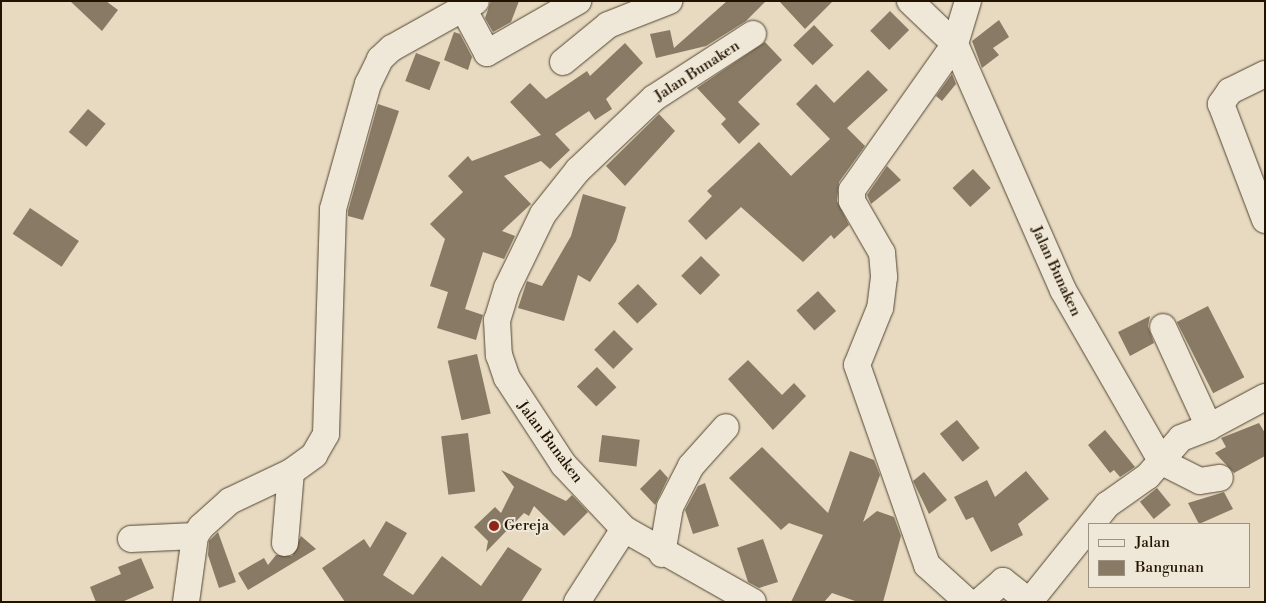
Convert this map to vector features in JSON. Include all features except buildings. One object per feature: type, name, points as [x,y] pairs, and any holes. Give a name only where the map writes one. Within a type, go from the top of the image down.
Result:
[{"type":"street","points":[[186,602],[195,536],[230,501],[291,472],[314,455],[326,434],[333,209],[368,84],[380,59],[392,48],[470,5],[487,52],[578,1]]},
{"type":"street","points":[[563,62],[608,25],[669,1]]},
{"type":"street","points":[[910,1],[955,44]]},
{"type":"street","points":[[968,1],[955,44],[913,98],[852,190],[852,201],[882,253],[884,276],[880,308],[857,365],[927,565],[968,602]]},
{"type":"street","name":"Jalan Bunaken","points":[[753,34],[654,98],[578,170],[543,214],[507,288],[497,320],[499,355],[517,399],[564,465],[624,529],[662,554],[753,602]]},
{"type":"street","name":"Jalan Bunaken","points":[[955,44],[1063,290],[1162,462]]},
{"type":"street","points":[[1265,74],[1230,91],[1221,104],[1265,220]]},
{"type":"street","points":[[1163,327],[1209,427]]},
{"type":"street","points":[[1093,523],[1107,505],[1162,462],[1181,438],[1209,427],[1265,398]]},
{"type":"street","points":[[662,554],[670,508],[691,466],[726,427]]},
{"type":"street","points":[[1162,462],[1200,481],[1220,478]]},
{"type":"street","points":[[285,543],[291,472]]},
{"type":"street","points":[[578,602],[624,529]]},
{"type":"street","points":[[979,602],[1003,581],[1030,602],[1088,529]]},
{"type":"street","points":[[131,539],[195,536]]},
{"type":"place","name":"Gereja","points":[[494,526]]}]
